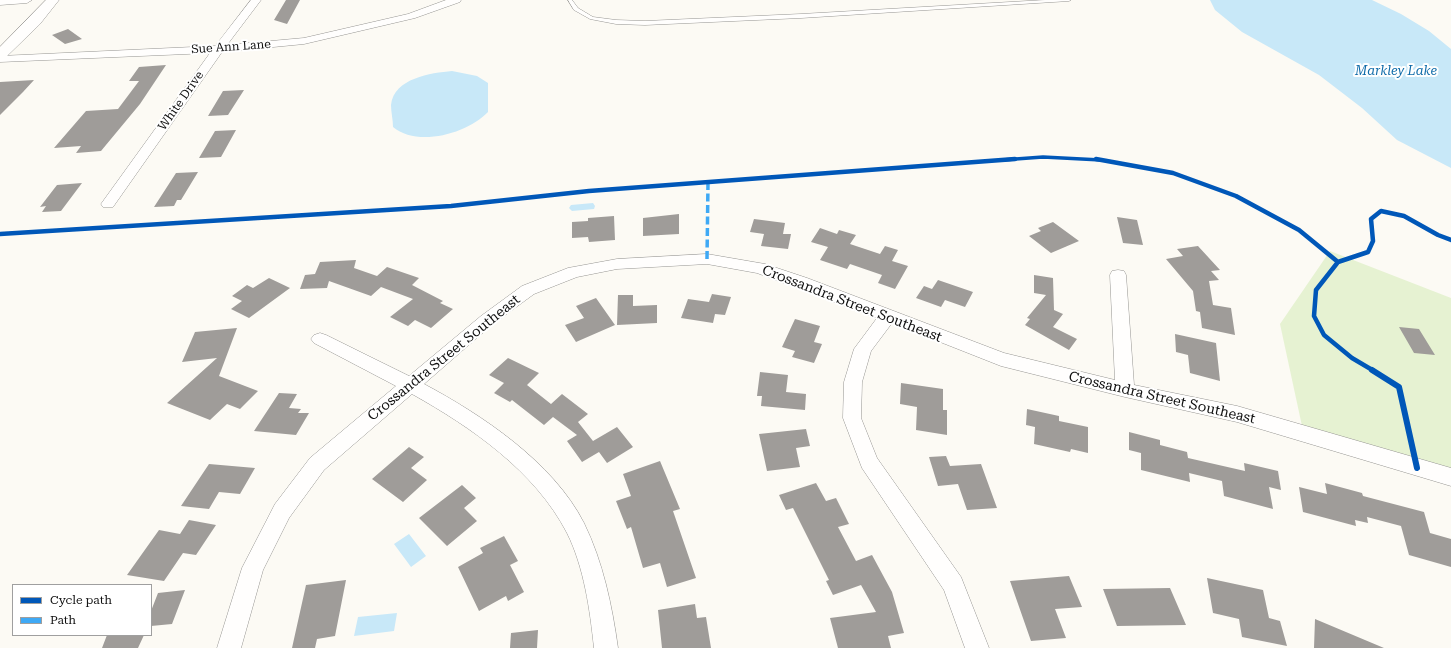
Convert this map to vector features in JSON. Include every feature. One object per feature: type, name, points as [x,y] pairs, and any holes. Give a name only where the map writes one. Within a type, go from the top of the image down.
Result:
[{"type":"street","points":[[0,2],[27,0]]},
{"type":"street","points":[[0,38],[38,0]]},
{"type":"street","points":[[0,55],[35,21],[53,0]]},
{"type":"street","name":"White Drive","points":[[108,204],[236,23],[256,0]]},
{"type":"street","name":"Sue Ann Lane","points":[[0,59],[218,49],[304,42],[404,18],[456,0]]},
{"type":"street","name":"Crossandra Street Southeast","points":[[229,648],[253,568],[282,511],[317,464],[487,320],[528,290],[574,272],[617,264],[707,259],[758,268],[801,282],[1001,359],[1125,390],[1237,414],[1451,477]]},
{"type":"street","points":[[1118,275],[1125,390]]},
{"type":"street","points":[[888,316],[863,349],[854,382],[852,418],[869,462],[952,584],[978,648]]},
{"type":"street","points":[[320,339],[410,384],[487,433],[536,474],[568,516],[591,565],[606,648]]},
{"type":"lane","points":[[570,0],[576,9],[592,18],[616,22],[645,23],[1069,0]]},
{"type":"green space","points":[[1330,251],[1451,298],[1451,468],[1302,426],[1280,324]]},
{"type":"water","name":"Markley Lake","points":[[1210,0],[1372,0],[1401,14],[1429,31],[1451,49],[1451,168],[1397,140],[1362,108],[1319,75],[1242,32],[1215,10]]},
{"type":"water","points":[[452,71],[477,76],[488,83],[488,112],[479,120],[456,132],[442,135],[429,137],[416,136],[403,133],[393,127],[391,105],[394,96],[399,89],[406,83],[415,79],[434,73]]},
{"type":"water","points":[[593,203],[595,206],[594,209],[572,211],[569,208],[571,205]]},
{"type":"water","points":[[409,534],[426,556],[411,567],[394,544]]},
{"type":"water","points":[[397,613],[394,631],[354,636],[358,617]]},
{"type":"building","points":[[286,0],[300,0],[287,24],[274,20]]},
{"type":"building","points":[[68,29],[82,39],[65,44],[52,35]]},
{"type":"building","points":[[166,65],[140,104],[101,151],[76,153],[81,146],[54,148],[86,111],[118,109],[139,81],[129,81],[139,67]]},
{"type":"building","points":[[34,80],[23,92],[0,115],[0,82]]},
{"type":"building","points":[[244,90],[228,115],[208,116],[223,91]]},
{"type":"building","points":[[236,130],[221,157],[199,158],[215,131]]},
{"type":"building","points":[[198,172],[181,200],[177,200],[174,206],[154,207],[176,173]]},
{"type":"building","points":[[82,183],[61,211],[42,212],[46,206],[40,207],[57,185]]},
{"type":"building","points":[[679,214],[679,234],[643,236],[643,218]]},
{"type":"building","points":[[614,216],[615,240],[589,242],[588,237],[572,238],[572,222],[588,221],[588,218]]},
{"type":"building","points":[[1117,217],[1137,220],[1143,245],[1123,243]]},
{"type":"building","points":[[754,219],[785,223],[783,234],[791,234],[788,249],[761,246],[764,234],[750,232]]},
{"type":"building","points":[[1053,222],[1079,241],[1051,253],[1029,236],[1041,231],[1038,228]]},
{"type":"building","points":[[820,228],[837,234],[839,230],[856,235],[850,244],[880,254],[885,246],[898,250],[892,261],[908,266],[895,289],[878,283],[882,275],[850,264],[847,269],[820,260],[828,247],[811,242]]},
{"type":"building","points":[[1198,246],[1220,270],[1211,271],[1219,280],[1209,281],[1213,305],[1231,308],[1235,335],[1202,328],[1200,312],[1196,311],[1193,291],[1166,259],[1183,256],[1177,249]]},
{"type":"building","points":[[356,260],[354,268],[377,276],[387,267],[419,278],[412,285],[443,301],[440,303],[453,309],[431,328],[415,320],[408,326],[390,317],[413,299],[381,287],[371,296],[329,281],[327,288],[300,289],[305,275],[315,274],[320,262]]},
{"type":"building","points":[[1034,275],[1053,278],[1054,310],[1063,314],[1053,327],[1077,339],[1069,350],[1025,325],[1030,319],[1027,318],[1046,295],[1034,293]]},
{"type":"building","points":[[269,278],[290,288],[249,318],[231,309],[242,301],[232,296],[247,285],[253,288]]},
{"type":"building","points":[[938,280],[973,292],[965,307],[945,300],[941,307],[916,298],[924,286],[932,289]]},
{"type":"building","points":[[712,294],[731,297],[725,315],[715,314],[713,323],[681,318],[688,299],[709,302]]},
{"type":"building","points":[[618,295],[633,295],[633,306],[657,305],[657,323],[617,325]]},
{"type":"building","points":[[596,298],[615,325],[576,342],[565,325],[584,318],[576,306]]},
{"type":"building","points":[[795,319],[820,326],[814,342],[822,344],[814,363],[792,357],[795,351],[782,347]]},
{"type":"building","points":[[1399,327],[1419,329],[1435,355],[1414,353]]},
{"type":"building","points":[[237,328],[219,376],[258,391],[240,409],[227,404],[210,420],[167,403],[217,358],[182,362],[195,332]]},
{"type":"building","points":[[1175,334],[1216,343],[1220,381],[1190,373],[1188,355],[1176,352]]},
{"type":"building","points":[[508,358],[539,373],[527,385],[551,404],[562,394],[588,414],[578,422],[593,441],[617,427],[633,447],[607,463],[599,452],[582,462],[567,441],[577,435],[553,417],[544,425],[512,400],[510,402],[494,393],[504,383],[489,375]]},
{"type":"building","points":[[760,372],[788,375],[786,392],[806,394],[805,410],[761,406],[762,396],[757,396]]},
{"type":"building","points":[[901,383],[943,389],[943,410],[947,410],[947,435],[916,430],[917,407],[900,404]]},
{"type":"building","points":[[279,393],[297,394],[289,408],[301,409],[298,413],[309,413],[296,435],[254,431]]},
{"type":"building","points":[[1027,409],[1059,416],[1059,421],[1088,427],[1088,453],[1071,449],[1070,452],[1034,444],[1035,427],[1026,425]]},
{"type":"building","points":[[806,429],[810,446],[796,448],[800,467],[767,471],[759,434]]},
{"type":"building","points":[[1129,432],[1160,440],[1160,445],[1187,452],[1188,458],[1245,471],[1244,463],[1278,471],[1281,490],[1269,487],[1273,509],[1224,496],[1222,481],[1189,473],[1190,482],[1141,470],[1141,453],[1129,450]]},
{"type":"building","points":[[409,447],[424,457],[411,468],[427,480],[403,502],[372,479]]},
{"type":"building","points":[[946,456],[950,466],[981,464],[997,508],[967,510],[958,484],[938,486],[929,457]]},
{"type":"building","points":[[660,461],[680,509],[673,511],[696,578],[667,587],[660,563],[643,568],[631,527],[627,529],[616,501],[631,496],[623,474]]},
{"type":"building","points":[[209,464],[255,468],[240,494],[219,492],[209,509],[181,506]]},
{"type":"building","points":[[816,483],[826,501],[836,498],[849,524],[838,527],[856,561],[872,555],[892,592],[904,633],[888,636],[891,648],[838,648],[830,618],[876,612],[861,585],[833,595],[826,581],[829,580],[793,508],[786,510],[779,495]]},
{"type":"building","points":[[1325,483],[1362,493],[1363,496],[1424,512],[1430,533],[1451,539],[1451,567],[1409,555],[1401,526],[1367,517],[1368,523],[1355,520],[1356,526],[1303,512],[1299,487],[1327,494]]},
{"type":"building","points":[[462,485],[476,498],[464,508],[477,521],[447,546],[419,518]]},
{"type":"building","points":[[189,520],[216,525],[196,555],[183,553],[164,581],[127,575],[159,530],[180,534]]},
{"type":"building","points":[[504,536],[518,561],[510,565],[524,592],[508,601],[506,596],[479,611],[458,567],[483,553],[480,548]]},
{"type":"building","points":[[1069,576],[1082,607],[1055,609],[1066,638],[1031,641],[1010,581]]},
{"type":"building","points":[[1207,578],[1263,590],[1269,618],[1280,621],[1287,646],[1242,637],[1239,619],[1213,613]]},
{"type":"building","points":[[346,580],[335,636],[317,639],[315,648],[292,648],[306,585]]},
{"type":"building","points":[[1170,588],[1186,625],[1117,626],[1103,589]]},
{"type":"building","points":[[185,590],[172,624],[152,626],[152,608],[158,593]]},
{"type":"building","points":[[695,604],[697,618],[706,617],[711,648],[662,648],[658,610]]},
{"type":"building","points":[[1315,619],[1384,648],[1314,648]]},
{"type":"building","points":[[538,630],[537,648],[510,648],[511,633]]},
{"type":"building","points":[[107,636],[144,636],[138,648],[102,648]]},
{"type":"marked path","points":[[707,259],[708,183]]},
{"type":"cycle path","points":[[0,234],[451,206],[589,191],[1043,157],[1095,159],[1173,173],[1236,196],[1299,230],[1338,262]]},
{"type":"cycle path","points":[[1417,468],[1399,387],[1387,378],[1352,358],[1324,335],[1314,316],[1316,290],[1338,262],[1368,252],[1373,241],[1371,219],[1381,211],[1404,216],[1438,235],[1451,240]]}]
